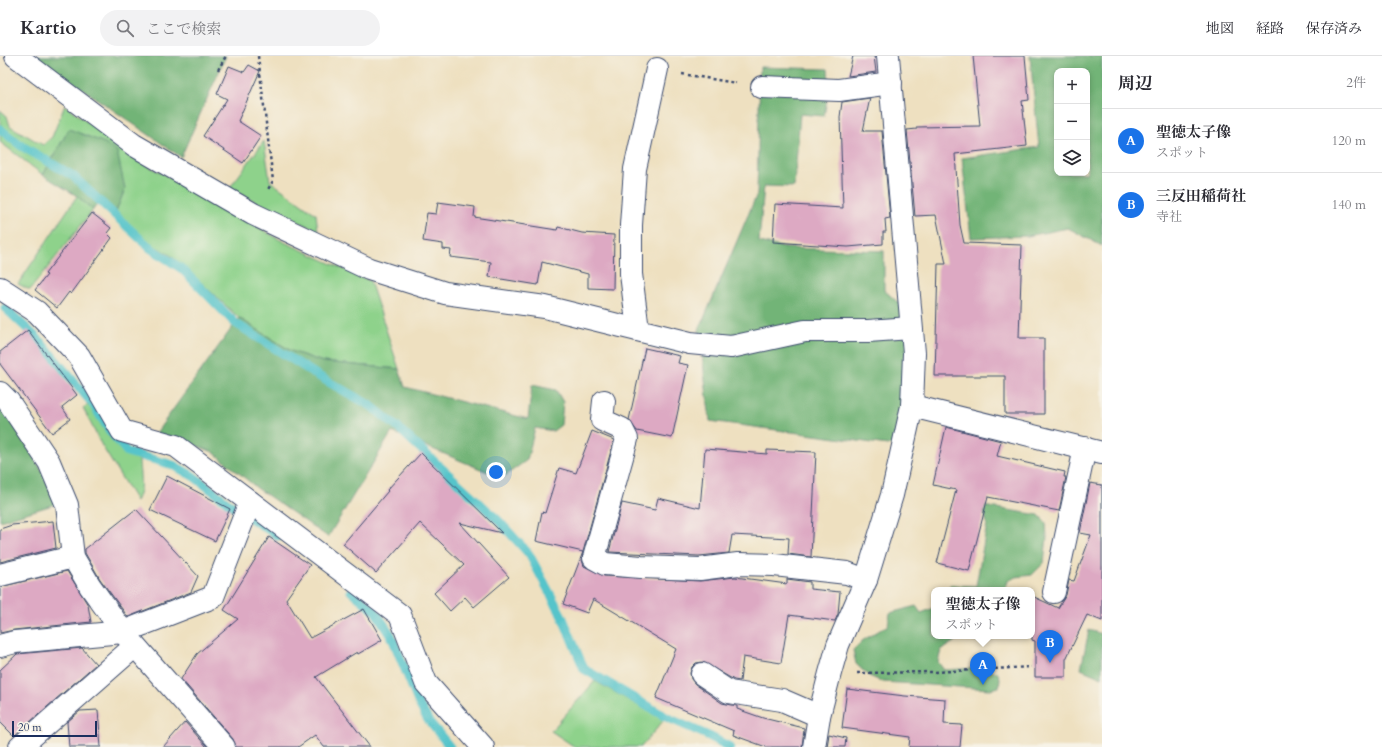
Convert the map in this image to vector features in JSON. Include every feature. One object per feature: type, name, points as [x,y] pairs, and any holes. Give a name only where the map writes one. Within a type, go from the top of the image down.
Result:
[{"type":"street","points":[[16,56],[134,145],[254,214],[369,269],[445,293],[545,307],[690,343],[731,347],[805,331],[868,331],[911,328]]},
{"type":"street","points":[[814,747],[819,716],[838,646],[866,580],[892,495],[912,406],[914,353],[888,56]]},
{"type":"street","points":[[638,330],[631,274],[635,169],[658,69]]},
{"type":"street","points":[[762,87],[839,90],[891,83]]},
{"type":"street","points":[[0,288],[37,312],[79,356],[122,431],[176,446],[400,615],[426,683],[483,747]]},
{"type":"street","points":[[0,393],[8,401],[49,462],[67,505],[72,557],[90,586],[129,639],[220,746]]},
{"type":"street","points":[[604,401],[602,420],[622,429],[627,439],[594,558],[605,564],[641,567],[700,569],[738,564],[774,565],[846,573],[866,580]]},
{"type":"street","points":[[912,406],[1093,450],[1054,592]]},
{"type":"street","points":[[20,747],[129,639],[213,597],[250,502]]},
{"type":"street","points":[[0,575],[72,557]]},
{"type":"street","points":[[0,646],[15,642],[129,639]]},
{"type":"street","points":[[702,674],[729,692],[782,700],[819,716]]},
{"type":"path","points":[[218,70],[226,56]]},
{"type":"path","points":[[254,214],[273,181],[258,56]]},
{"type":"path","points":[[658,69],[762,87]]},
{"type":"path","points":[[857,673],[934,672],[1031,667]]},
{"type":"green space","points":[[35,56],[226,56],[181,157]]},
{"type":"green space","points":[[1030,56],[1102,56],[1102,246],[1068,228],[1028,236],[971,238],[962,158],[1039,147]]},
{"type":"green space","points":[[760,67],[828,69],[829,89],[824,116],[800,114],[794,187],[764,186],[759,242],[786,248],[884,251],[884,290],[902,306],[911,347],[895,446],[710,421],[699,330],[757,194]]},
{"type":"green space","points":[[65,105],[137,160],[200,193],[282,241],[370,281],[399,369],[323,362],[291,351],[239,318],[170,255],[149,243],[116,211],[125,189],[121,174],[69,129],[43,175],[0,142],[0,110],[7,116],[10,126],[43,145],[52,137]]},
{"type":"green space","points":[[69,129],[105,143],[117,151],[125,189],[116,211],[100,200],[93,210],[77,196],[43,175]]},
{"type":"green space","points":[[264,141],[270,181],[316,214],[318,231],[229,189]]},
{"type":"green space","points":[[77,196],[93,210],[30,290],[18,284]]},
{"type":"green space","points":[[239,318],[291,351],[323,362],[399,369],[405,387],[528,419],[532,385],[556,390],[563,402],[561,425],[553,431],[535,428],[527,460],[502,478],[392,432],[328,537],[257,488],[213,452],[187,442],[156,433]]},
{"type":"green space","points":[[0,400],[48,481],[56,504],[0,521]]},
{"type":"green space","points":[[90,404],[109,437],[115,444],[130,455],[139,459],[140,491],[136,501],[102,446],[83,408]]},
{"type":"green space","points":[[983,506],[1039,515],[1046,523],[1047,537],[1044,563],[1032,575],[1016,577],[1008,581],[1006,587],[948,587],[952,585],[976,586],[987,524]]},
{"type":"green space","points":[[916,606],[921,613],[931,609],[931,639],[958,639],[941,650],[938,662],[944,670],[978,668],[997,672],[1000,678],[999,687],[990,689],[883,682],[869,676],[856,664],[853,650],[862,641],[888,625],[890,613]]},
{"type":"green space","points":[[1089,630],[1102,634],[1102,678],[1081,669]]},
{"type":"green space","points":[[595,681],[664,720],[641,747],[575,747],[551,731]]},
{"type":"building","points":[[853,56],[874,56],[876,72],[848,76]]},
{"type":"building","points":[[973,56],[1025,56],[1029,100],[1022,101],[1027,146],[955,154],[960,225],[964,243],[1022,245],[1019,338],[1044,338],[1044,414],[1005,414],[1005,376],[935,376],[938,264],[946,264],[936,215],[915,216],[907,130],[917,129],[917,127],[980,126]]},
{"type":"building","points":[[249,65],[260,71],[238,121],[261,136],[243,163],[203,136],[227,99],[217,94],[229,66],[244,72]]},
{"type":"building","points":[[870,98],[863,131],[882,131],[890,218],[885,219],[886,232],[883,232],[883,244],[848,247],[773,242],[775,204],[843,208],[840,117],[842,102]]},
{"type":"building","points":[[438,202],[475,207],[474,217],[557,230],[558,227],[582,233],[614,235],[613,289],[588,288],[588,274],[542,262],[538,285],[489,277],[491,262],[450,257],[451,250],[443,249],[443,244],[423,241],[427,213],[436,214]]},
{"type":"building","points":[[92,213],[111,228],[107,233],[112,238],[71,294],[69,292],[57,308],[35,290],[47,275],[45,274]]},
{"type":"building","points":[[28,330],[77,395],[62,407],[70,419],[52,433],[0,364],[0,352]]},
{"type":"building","points":[[645,348],[680,356],[678,363],[688,365],[672,438],[637,431],[629,420]]},
{"type":"building","points":[[946,427],[1001,441],[997,456],[1065,472],[1064,477],[1066,477],[1059,511],[988,497],[969,571],[937,563],[956,490],[933,485]]},
{"type":"building","points":[[592,431],[614,440],[583,552],[536,541],[542,512],[545,513],[559,468],[576,473]]},
{"type":"building","points":[[705,449],[767,454],[767,450],[816,452],[811,557],[788,554],[789,538],[732,535],[729,553],[699,556],[609,552],[622,503],[655,510],[658,498],[700,508]]},
{"type":"building","points":[[421,453],[502,533],[460,523],[509,577],[474,607],[465,597],[450,611],[434,593],[464,565],[420,523],[376,573],[343,544],[388,491],[387,490]]},
{"type":"building","points":[[167,476],[230,509],[215,541],[150,510]]},
{"type":"building","points":[[1090,483],[1102,485],[1102,621],[1087,615],[1066,659],[1066,677],[1035,677],[1035,641],[1032,639],[1035,639],[1035,597],[1058,608],[1066,595],[1069,580],[1074,581],[1091,535],[1080,533]]},
{"type":"building","points":[[136,509],[198,576],[191,592],[128,617],[100,579],[85,553],[85,549]]},
{"type":"building","points":[[53,521],[56,548],[0,562],[0,529],[12,525]]},
{"type":"building","points":[[269,537],[310,565],[286,599],[310,638],[364,609],[382,640],[358,654],[357,652],[316,677],[370,747],[324,747],[315,735],[298,747],[236,747],[233,739],[181,679],[197,654],[238,619],[224,610]]},
{"type":"building","points":[[583,552],[582,560],[584,566],[604,576],[700,581],[735,577],[787,584],[787,579],[810,582],[810,589],[840,592],[838,614],[835,621],[789,615],[781,663],[743,657],[740,681],[734,680],[703,662],[696,663],[692,667],[690,673],[691,679],[695,684],[722,703],[737,706],[737,709],[763,718],[804,728],[802,747],[766,747],[733,735],[734,731],[656,698],[676,649],[593,599],[587,613],[563,604]]},
{"type":"building","points":[[67,571],[88,605],[91,622],[14,630],[0,633],[0,587]]},
{"type":"building","points":[[82,648],[96,664],[14,736],[0,722],[0,670],[17,654]]},
{"type":"building","points":[[847,689],[945,699],[944,724],[962,725],[960,747],[909,747],[910,737],[842,728]]},
{"type":"building","points":[[98,710],[101,747],[69,747],[67,722],[80,711]]},
{"type":"building","points":[[185,722],[207,747],[163,747]]},
{"type":"building","points":[[829,734],[846,738],[845,747],[827,747]]},
{"type":"waterway","points":[[0,129],[20,145],[73,176],[150,248],[182,269],[235,323],[320,377],[371,406],[397,427],[498,520],[529,554],[562,616],[584,669],[666,717],[730,747]]},
{"type":"waterway","points":[[5,308],[37,338],[54,358],[92,403],[110,431],[127,452],[173,465],[193,476],[235,508],[278,536]]},
{"type":"waterway","points":[[351,591],[375,611],[391,635],[419,704],[428,720],[450,747]]},
{"type":"place","name":"三反田稲荷社","points":[[1050,663]]},
{"type":"place","name":"聖徳太子像","points":[[983,685]]}]
